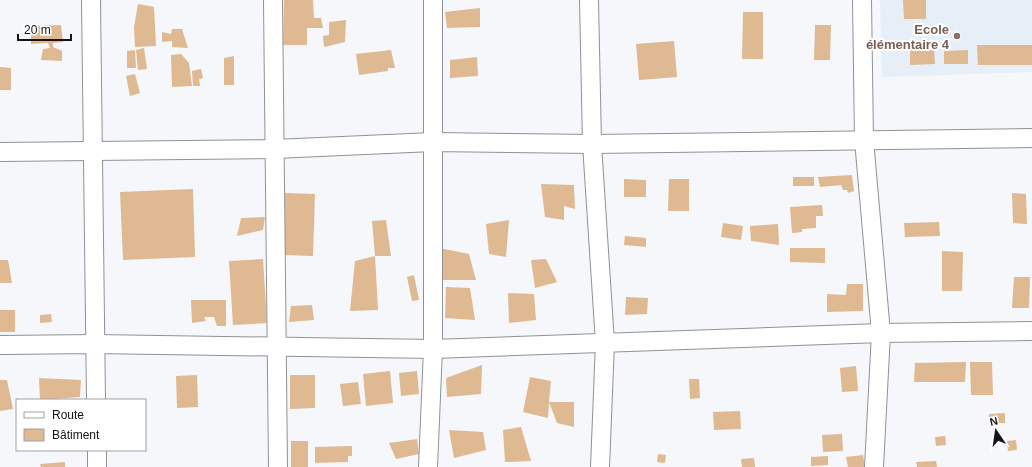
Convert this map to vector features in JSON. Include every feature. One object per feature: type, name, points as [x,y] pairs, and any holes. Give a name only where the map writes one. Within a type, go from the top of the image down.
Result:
[{"type":"street","points":[[91,0],[96,399]]},
{"type":"street","points":[[273,0],[278,467]]},
{"type":"street","points":[[428,467],[433,349],[432,0]]},
{"type":"street","points":[[589,0],[592,144],[605,343],[600,467]]},
{"type":"street","points":[[862,0],[864,140],[881,333],[874,467]]},
{"type":"street","points":[[0,152],[274,149],[433,142],[592,144],[1032,138]]},
{"type":"street","points":[[0,345],[96,344],[433,349],[881,333],[1032,331]]},
{"type":"street","points":[[97,451],[97,467]]},
{"type":"shaded area","name":"Ecole élémentaire 4","points":[[880,0],[1032,0],[1032,72],[882,77]]},
{"type":"building","points":[[284,0],[313,0],[314,18],[321,18],[323,28],[307,28],[307,45],[283,45]]},
{"type":"building","points":[[903,0],[926,0],[926,19],[904,19]]},
{"type":"building","points":[[138,4],[154,7],[156,46],[135,47],[134,27]]},
{"type":"building","points":[[480,8],[480,27],[447,28],[445,12]]},
{"type":"building","points":[[743,12],[763,12],[763,59],[742,59]]},
{"type":"building","points":[[346,20],[345,42],[324,47],[323,36],[329,35],[329,22]]},
{"type":"building","points":[[61,25],[63,42],[53,43],[53,47],[62,51],[62,61],[41,60],[43,49],[50,48],[48,43],[31,44],[31,26]]},
{"type":"building","points":[[815,25],[831,25],[830,60],[814,60]]},
{"type":"building","points":[[172,29],[182,29],[188,48],[172,47],[172,41],[162,42],[162,32],[171,34]]},
{"type":"building","points":[[674,41],[677,77],[639,80],[636,44]]},
{"type":"building","points":[[977,45],[1032,45],[1032,65],[978,65]]},
{"type":"building","points":[[144,48],[147,69],[138,70],[136,50]]},
{"type":"building","points":[[135,50],[136,68],[127,68],[127,51]]},
{"type":"building","points":[[391,50],[395,68],[388,68],[388,71],[359,75],[356,54]]},
{"type":"building","points":[[910,50],[934,50],[935,64],[910,65]]},
{"type":"building","points":[[968,50],[968,64],[944,64],[944,51]]},
{"type":"building","points":[[181,54],[189,63],[192,86],[172,87],[171,55]]},
{"type":"building","points":[[234,56],[234,85],[224,85],[224,58]]},
{"type":"building","points":[[477,57],[478,76],[450,78],[450,60]]},
{"type":"building","points":[[0,67],[11,68],[11,90],[0,90]]},
{"type":"building","points":[[201,69],[203,78],[199,79],[200,86],[193,86],[192,71]]},
{"type":"building","points":[[135,74],[140,93],[130,96],[126,76]]},
{"type":"building","points":[[852,175],[854,191],[848,193],[847,190],[843,190],[841,185],[820,187],[818,177]]},
{"type":"building","points":[[793,177],[814,177],[814,186],[793,186]]},
{"type":"building","points":[[624,179],[646,180],[646,197],[624,197]]},
{"type":"building","points":[[669,179],[689,179],[689,211],[668,211]]},
{"type":"building","points":[[541,184],[574,185],[575,209],[564,206],[564,220],[545,217]]},
{"type":"building","points":[[193,189],[195,257],[123,260],[120,192]]},
{"type":"building","points":[[285,193],[315,194],[313,256],[284,255]]},
{"type":"building","points":[[1012,193],[1026,194],[1027,224],[1013,223]]},
{"type":"building","points":[[822,205],[823,216],[816,216],[816,228],[802,229],[802,232],[792,233],[790,207]]},
{"type":"building","points":[[265,217],[263,230],[237,236],[241,218]]},
{"type":"building","points":[[386,220],[391,256],[375,256],[372,221]]},
{"type":"building","points":[[509,220],[506,257],[489,254],[486,224]]},
{"type":"building","points":[[939,222],[940,236],[905,237],[904,223]]},
{"type":"building","points":[[723,223],[743,226],[741,240],[721,237]]},
{"type":"building","points":[[778,224],[779,245],[751,241],[750,226]]},
{"type":"building","points":[[625,236],[646,238],[646,247],[624,245]]},
{"type":"building","points":[[439,248],[469,254],[476,280],[440,280]]},
{"type":"building","points":[[790,248],[825,248],[825,263],[790,262]]},
{"type":"building","points":[[942,251],[963,252],[962,291],[942,291]]},
{"type":"building","points":[[375,256],[378,310],[350,311],[355,261]]},
{"type":"building","points":[[263,259],[267,323],[233,325],[229,261]]},
{"type":"building","points":[[546,259],[557,282],[535,288],[531,260]]},
{"type":"building","points":[[0,260],[8,260],[12,283],[0,283]]},
{"type":"building","points":[[414,275],[419,300],[412,301],[407,277]]},
{"type":"building","points":[[1014,277],[1030,277],[1029,308],[1012,308]]},
{"type":"building","points":[[847,284],[863,284],[863,311],[827,312],[827,294],[846,295]]},
{"type":"building","points":[[446,287],[470,288],[475,320],[445,318]]},
{"type":"building","points":[[508,293],[534,294],[536,320],[509,323]]},
{"type":"building","points":[[626,297],[648,298],[647,314],[625,315]]},
{"type":"building","points":[[191,300],[226,300],[226,326],[217,326],[214,317],[204,317],[206,321],[192,323]]},
{"type":"building","points":[[312,305],[314,320],[289,322],[291,306]]},
{"type":"building","points":[[0,310],[15,310],[15,332],[0,332]]},
{"type":"building","points":[[51,314],[52,322],[40,323],[40,315]]},
{"type":"building","points":[[966,362],[965,382],[914,382],[915,363]]},
{"type":"building","points":[[970,362],[992,362],[993,395],[971,395]]},
{"type":"building","points":[[482,365],[481,394],[447,397],[446,378]]},
{"type":"building","points":[[856,366],[858,391],[842,392],[840,368]]},
{"type":"building","points":[[390,371],[393,403],[366,406],[363,374]]},
{"type":"building","points":[[417,371],[419,394],[401,396],[399,373]]},
{"type":"building","points":[[197,375],[198,407],[177,408],[176,376]]},
{"type":"building","points":[[290,375],[315,375],[315,408],[290,409]]},
{"type":"building","points":[[530,377],[551,381],[548,418],[523,412]]},
{"type":"building","points":[[39,378],[81,380],[80,397],[40,399]]},
{"type":"building","points":[[689,379],[699,379],[700,398],[690,399]]},
{"type":"building","points":[[0,380],[7,380],[13,409],[0,411]]},
{"type":"building","points":[[358,382],[361,404],[343,406],[340,384]]},
{"type":"building","points":[[549,402],[574,402],[574,427],[557,423]]},
{"type":"building","points":[[740,411],[741,429],[714,430],[713,412]]},
{"type":"building","points":[[1005,413],[1005,423],[989,423],[989,414]]},
{"type":"building","points":[[521,427],[531,461],[505,462],[503,430]]},
{"type":"building","points":[[449,430],[483,432],[486,450],[454,458]]},
{"type":"building","points":[[842,434],[843,451],[823,452],[822,435]]},
{"type":"building","points":[[945,436],[946,445],[936,446],[935,437]]},
{"type":"building","points":[[417,439],[419,454],[396,459],[389,443]]},
{"type":"building","points":[[1016,440],[1017,450],[1008,451],[1007,441]]},
{"type":"building","points":[[291,441],[308,441],[308,467],[291,467]]},
{"type":"building","points":[[352,446],[352,456],[348,456],[348,462],[315,463],[315,447]]},
{"type":"building","points":[[658,454],[666,455],[665,463],[657,462]]},
{"type":"building","points":[[863,455],[865,467],[848,467],[846,457]]},
{"type":"building","points":[[828,456],[828,465],[811,466],[811,457]]},
{"type":"building","points":[[754,458],[755,467],[742,467],[741,459]]},
{"type":"building","points":[[936,461],[937,467],[917,467],[916,462]]},
{"type":"building","points":[[65,462],[65,467],[41,467],[40,464]]},
{"type":"place","name":"Ecole élémentaire 4","points":[[957,36]]}]
